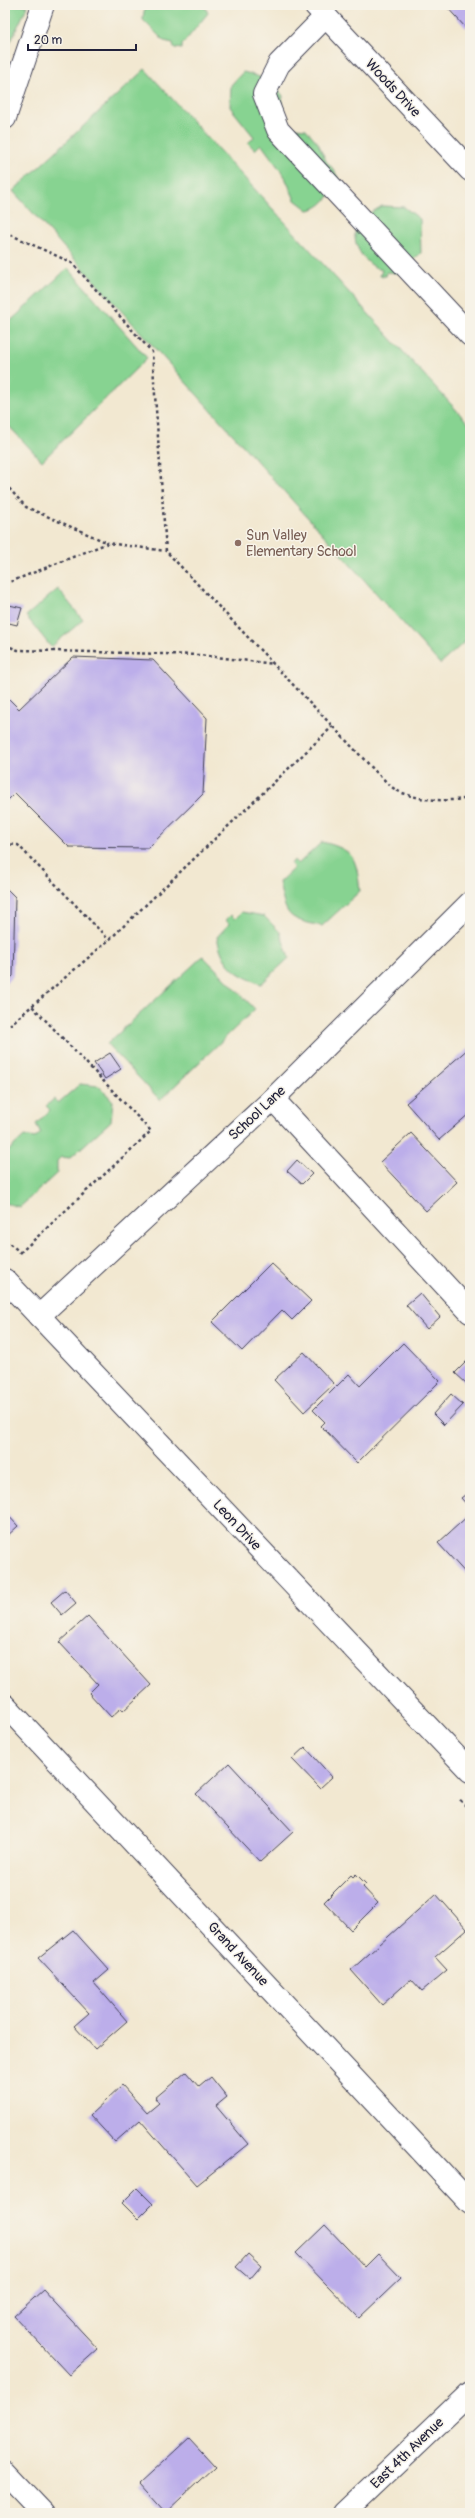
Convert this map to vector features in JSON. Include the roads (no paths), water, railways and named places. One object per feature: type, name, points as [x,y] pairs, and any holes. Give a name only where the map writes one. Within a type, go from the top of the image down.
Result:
[{"type":"street","points":[[5,118],[43,5]]},
{"type":"street","points":[[321,11],[279,64],[264,94],[278,130],[470,335]]},
{"type":"street","name":"Woods Drive","points":[[321,11],[470,170]]},
{"type":"street","name":"School Lane","points":[[39,1316],[273,1099],[470,903]]},
{"type":"street","points":[[273,1099],[470,1312]]},
{"type":"street","name":"Leon Drive","points":[[5,1280],[470,1771]]},
{"type":"street","name":"Grand Avenue","points":[[5,1705],[470,2203]]},
{"type":"street","name":"East 4th Avenue","points":[[344,2513],[470,2393]]},
{"type":"street","points":[[5,2473],[43,2513]]},
{"type":"place","name":"Sun Valley Elementary School","points":[[238,543]]}]
